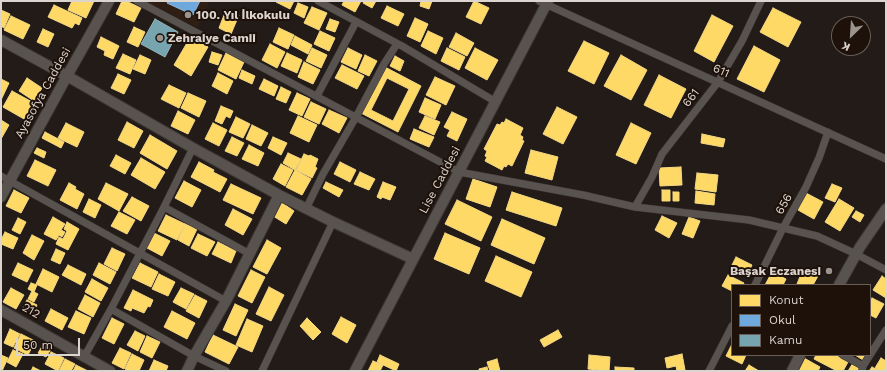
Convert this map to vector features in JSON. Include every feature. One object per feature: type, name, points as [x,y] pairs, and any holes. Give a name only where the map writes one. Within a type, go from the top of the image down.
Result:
[{"type":"street","name":"Ayasofya Caddesi","points":[[1,197],[5,179],[67,76],[109,1]]},
{"type":"street","points":[[137,1],[458,172],[635,206],[749,220],[817,236],[886,270]]},
{"type":"street","points":[[318,1],[397,44],[496,102]]},
{"type":"street","name":"661","points":[[635,206],[652,177],[662,154],[718,82],[742,41],[761,1]]},
{"type":"street","name":"611","points":[[545,2],[886,158]]},
{"type":"street","name":"Lise Caddesi","points":[[355,371],[496,102],[545,2]]},
{"type":"street","points":[[317,96],[356,22]]},
{"type":"street","points":[[1,40],[279,196],[413,259]]},
{"type":"street","points":[[306,209],[323,174],[356,117],[384,64],[397,44]]},
{"type":"street","name":"656","points":[[755,284],[783,228],[806,187],[819,158],[828,132]]},
{"type":"street","points":[[84,357],[111,309],[193,148]]},
{"type":"street","points":[[5,179],[226,301]]},
{"type":"street","points":[[187,371],[226,301],[279,196]]},
{"type":"street","points":[[164,207],[250,254]]},
{"type":"street","points":[[840,284],[860,247],[886,210]]},
{"type":"street","points":[[262,371],[333,222]]},
{"type":"street","points":[[111,309],[194,356],[226,371]]},
{"type":"street","name":"212","points":[[1,310],[110,371]]},
{"type":"street","points":[[709,371],[731,328]]},
{"type":"street","points":[[845,356],[863,368],[883,341],[886,330]]},
{"type":"street","points":[[792,371],[800,356]]},
{"type":"shaded area","name":"100. Yıl İlkokulu","points":[[148,1],[210,1],[198,28]]},
{"type":"building: Konut","points":[[72,1],[94,1],[86,18],[68,10]]},
{"type":"building: Konut","points":[[122,1],[126,1],[141,8],[134,22],[116,14]]},
{"type":"building: Konut","points":[[276,1],[294,1],[290,9]]},
{"type":"building: Konut","points":[[344,1],[361,1],[355,12],[342,5]]},
{"type":"building: Konut","points":[[364,1],[376,1],[372,8],[363,3]]},
{"type":"building: Konut","points":[[421,1],[432,1],[429,9],[420,6]]},
{"type":"building: Konut","points":[[474,1],[489,8],[481,24],[466,17]]},
{"type":"building: Konut","points":[[298,3],[308,7],[304,18],[294,13]]},
{"type":"building: Konut","points":[[54,5],[82,18],[79,25],[75,23],[72,28],[48,17]]},
{"type":"building: Konut","points":[[387,6],[404,14],[398,26],[381,18]]},
{"type":"building: Konut","points":[[312,7],[327,13],[319,30],[304,23]]},
{"type":"building: Konut","points":[[773,8],[801,22],[788,47],[760,32]]},
{"type":"building: Konut","points":[[1,10],[10,14],[4,28],[1,26]]},
{"type":"building: Konut","points":[[226,10],[239,15],[231,34],[219,28]]},
{"type":"building: Konut","points":[[712,15],[733,26],[714,62],[694,51]]},
{"type":"building: Konut","points":[[11,16],[30,25],[23,39],[4,30]]},
{"type":"building: Konut","points":[[415,18],[428,24],[420,42],[407,36]]},
{"type":"building: Konut","points":[[330,19],[339,22],[335,32],[326,29]]},
{"type":"building: Konut","points":[[134,27],[145,32],[138,47],[127,42]]},
{"type":"building: Konut","points":[[279,28],[294,35],[288,49],[273,42]]},
{"type":"building: Konut","points":[[43,29],[54,34],[48,47],[37,42]]},
{"type":"building: Konut","points":[[320,31],[335,38],[329,51],[314,44]]},
{"type":"building: Konut","points":[[428,31],[443,38],[436,54],[421,46]]},
{"type":"building: Konut","points":[[456,33],[474,43],[467,56],[449,47]]},
{"type":"building: Konut","points":[[191,36],[208,47],[191,76],[174,65]]},
{"type":"building: Konut","points":[[295,36],[312,45],[308,54],[291,45]]},
{"type":"building: Konut","points":[[101,37],[119,46],[113,59],[104,55],[105,51],[97,47]]},
{"type":"building: Konut","points":[[584,41],[609,53],[594,84],[568,71]]},
{"type":"building: Konut","points":[[270,44],[285,52],[277,68],[262,60]]},
{"type":"building: Konut","points":[[754,46],[780,60],[764,92],[737,79]]},
{"type":"building: Konut","points":[[312,48],[327,55],[321,68],[306,61]]},
{"type":"building: Konut","points":[[348,48],[362,55],[356,69],[341,62]]},
{"type":"building: Konut","points":[[447,48],[465,57],[459,70],[441,61]]},
{"type":"building: Konut","points":[[475,48],[498,60],[487,80],[465,68]]},
{"type":"building: Konut","points":[[212,52],[222,55],[218,65],[209,62]]},
{"type":"building: Konut","points":[[226,53],[244,62],[236,79],[218,70]]},
{"type":"building: Konut","points":[[287,53],[302,60],[297,73],[281,66]]},
{"type":"building: Konut","points":[[123,54],[136,60],[130,74],[116,68]]},
{"type":"building: Konut","points":[[140,55],[151,60],[145,74],[133,69]]},
{"type":"building: Konut","points":[[365,55],[377,61],[369,76],[358,71]]},
{"type":"building: Konut","points":[[621,55],[647,70],[631,100],[604,86]]},
{"type":"building: Konut","points":[[395,56],[404,61],[400,71],[390,66]]},
{"type":"building: Konut","points":[[304,62],[320,70],[313,84],[298,77]]},
{"type":"building: Konut","points":[[342,65],[364,76],[357,89],[335,78]]},
{"type":"building: Konut","points":[[385,67],[421,86],[398,132],[361,113]],"holes":[[[387,78],[409,89],[393,121],[371,110]]]},
{"type":"building: Konut","points":[[242,70],[255,76],[252,84],[239,78]]},
{"type":"building: Konut","points":[[218,73],[233,81],[227,94],[212,86]]},
{"type":"building: Konut","points":[[118,74],[131,80],[124,94],[111,88]]},
{"type":"building: Konut","points":[[659,75],[686,89],[671,118],[644,105]]},
{"type":"building: Konut","points":[[435,77],[455,86],[446,105],[426,95]]},
{"type":"building: Konut","points":[[27,78],[42,88],[34,101],[19,91]]},
{"type":"building: Konut","points":[[1,79],[9,83],[1,100]]},
{"type":"building: Konut","points":[[264,79],[278,86],[274,96],[259,89]]},
{"type":"building: Konut","points":[[169,85],[186,93],[179,108],[161,99]]},
{"type":"building: Konut","points":[[281,87],[291,92],[286,103],[276,99]]},
{"type":"building: Konut","points":[[12,91],[34,103],[24,119],[3,107]]},
{"type":"building: Konut","points":[[188,93],[206,101],[199,117],[181,108]]},
{"type":"building: Konut","points":[[297,93],[310,99],[302,116],[289,110]]},
{"type":"building: Konut","points":[[425,98],[441,105],[435,119],[419,112]]},
{"type":"building: Konut","points":[[311,102],[326,109],[319,124],[304,117]]},
{"type":"building: Konut","points":[[221,106],[233,111],[230,118],[226,116],[222,124],[215,121]]},
{"type":"building: Konut","points":[[557,107],[577,117],[563,144],[543,134]]},
{"type":"building: Konut","points":[[329,110],[347,118],[339,133],[322,124]]},
{"type":"building: Konut","points":[[178,111],[195,120],[188,134],[171,126]]},
{"type":"building: Konut","points":[[452,112],[467,119],[457,141],[447,136],[450,130],[444,127]]},
{"type":"building: Konut","points":[[298,116],[317,125],[309,142],[290,133]]},
{"type":"building: Konut","points":[[425,116],[440,122],[434,135],[419,128]]},
{"type":"building: Konut","points":[[236,117],[250,124],[243,138],[229,132]]},
{"type":"building: Konut","points":[[506,119],[523,128],[520,135],[523,137],[522,140],[524,141],[512,166],[508,164],[506,167],[504,166],[502,170],[485,161],[487,151],[484,149],[497,124],[500,125],[502,122],[504,123]]},
{"type":"building: Konut","points":[[1,120],[9,125],[1,139]]},
{"type":"building: Konut","points":[[127,122],[143,131],[134,148],[118,140]]},
{"type":"building: Konut","points":[[66,123],[84,132],[77,147],[58,138]]},
{"type":"building: Konut","points":[[213,123],[227,130],[219,146],[205,139]]},
{"type":"building: Konut","points":[[631,123],[651,133],[636,164],[616,155]]},
{"type":"building: Konut","points":[[252,125],[268,133],[261,146],[246,139]]},
{"type":"building: Konut","points":[[414,129],[434,137],[429,147],[410,139]]},
{"type":"building: Konut","points":[[45,132],[64,142],[61,148],[42,138]]},
{"type":"building: Konut","points":[[702,134],[725,139],[723,147],[701,143]]},
{"type":"building: Konut","points":[[150,135],[177,151],[167,169],[140,153]]},
{"type":"building: Konut","points":[[232,137],[244,143],[237,156],[225,151]]},
{"type":"building: Konut","points":[[273,137],[287,143],[281,155],[268,148]]},
{"type":"building: Konut","points":[[249,145],[264,153],[258,166],[242,159]]},
{"type":"building: Konut","points":[[37,148],[46,152],[44,158],[34,153]]},
{"type":"building: Konut","points":[[531,150],[558,157],[552,180],[525,173]]},
{"type":"building: Konut","points":[[288,153],[301,159],[295,170],[283,163]]},
{"type":"building: Konut","points":[[304,154],[318,159],[315,167],[317,168],[312,178],[296,170]]},
{"type":"building: Konut","points":[[116,155],[131,163],[125,174],[110,166]]},
{"type":"building: Konut","points":[[141,158],[165,172],[155,189],[131,175]]},
{"type":"building: Konut","points":[[35,160],[56,170],[48,186],[27,176]]},
{"type":"building: Konut","points":[[199,162],[214,170],[213,172],[227,179],[220,192],[191,177]]},
{"type":"building: Konut","points":[[340,162],[356,170],[350,182],[334,174]]},
{"type":"building: Konut","points":[[281,164],[293,170],[285,186],[273,179]]},
{"type":"building: Konut","points":[[681,167],[682,185],[660,186],[659,168]]},
{"type":"building: Konut","points":[[295,170],[311,179],[302,195],[286,187]]},
{"type":"building: Konut","points":[[360,172],[375,179],[369,190],[354,184]]},
{"type":"building: Konut","points":[[697,173],[718,175],[716,192],[695,189]]},
{"type":"building: Konut","points":[[473,179],[497,187],[490,207],[466,199]]},
{"type":"building: Konut","points":[[184,181],[201,190],[192,207],[175,198]]},
{"type":"building: Konut","points":[[326,182],[343,190],[339,197],[323,188]]},
{"type":"building: Konut","points":[[383,182],[396,187],[390,200],[377,197]]},
{"type":"building: Konut","points":[[69,183],[76,187],[75,189],[84,194],[77,209],[60,200]]},
{"type":"building: Konut","points":[[106,183],[128,194],[119,211],[98,199]]},
{"type":"building: Konut","points":[[231,184],[261,198],[253,214],[223,200]]},
{"type":"building: Konut","points":[[832,184],[842,188],[835,202],[825,198]]},
{"type":"building: Konut","points":[[14,190],[29,198],[21,213],[6,206]]},
{"type":"building: Konut","points":[[662,190],[670,190],[670,201],[662,201]]},
{"type":"building: Konut","points":[[696,191],[715,194],[714,205],[695,203]]},
{"type":"building: Konut","points":[[512,192],[562,208],[556,226],[506,210]]},
{"type":"building: Konut","points":[[673,192],[679,192],[679,201],[673,201]]},
{"type":"building: Konut","points":[[806,193],[823,202],[814,219],[798,210]]},
{"type":"building: Konut","points":[[132,197],[149,206],[141,221],[123,211]]},
{"type":"building: Konut","points":[[89,199],[101,205],[95,218],[83,212]]},
{"type":"building: Konut","points":[[839,199],[854,208],[840,231],[825,222]]},
{"type":"building: Konut","points":[[457,200],[492,217],[481,241],[445,224]]},
{"type":"building: Konut","points":[[281,202],[294,211],[286,224],[273,216]]},
{"type":"building: Konut","points":[[233,209],[252,219],[243,235],[225,225]]},
{"type":"building: Konut","points":[[856,211],[864,215],[860,222],[852,217]]},
{"type":"building: Konut","points":[[119,212],[135,220],[127,234],[111,226]]},
{"type":"building: Konut","points":[[166,215],[185,224],[177,240],[158,231]]},
{"type":"building: Konut","points":[[662,216],[677,223],[669,238],[655,230]]},
{"type":"building: Konut","points":[[53,217],[65,224],[61,230],[65,232],[62,237],[59,235],[56,240],[44,234]]},
{"type":"building: Konut","points":[[689,217],[700,221],[693,238],[682,234]]},
{"type":"building: Konut","points":[[18,218],[26,222],[20,234],[12,230]]},
{"type":"building: Konut","points":[[502,219],[545,238],[534,264],[491,245]]},
{"type":"building: Konut","points":[[67,222],[79,229],[68,250],[56,244],[59,237],[63,239],[67,231],[64,229]]},
{"type":"building: Konut","points":[[185,224],[197,229],[189,246],[178,240]]},
{"type":"building: Konut","points":[[5,232],[18,238],[13,249],[1,244],[1,240]]},
{"type":"building: Konut","points":[[154,233],[170,241],[162,256],[147,248]]},
{"type":"building: Konut","points":[[445,233],[480,248],[469,274],[434,259]]},
{"type":"building: Konut","points":[[198,234],[215,242],[207,256],[191,248]]},
{"type":"building: Konut","points":[[32,235],[44,241],[34,260],[23,253]]},
{"type":"building: Konut","points":[[267,240],[281,248],[267,274],[253,267]]},
{"type":"building: Konut","points":[[218,242],[236,251],[231,263],[212,254]]},
{"type":"building: Konut","points":[[112,248],[125,254],[117,271],[104,264]]},
{"type":"building: Konut","points":[[56,249],[65,253],[60,264],[51,260]]},
{"type":"building: Konut","points":[[496,256],[532,272],[521,297],[485,281]]},
{"type":"building: Konut","points":[[736,257],[752,265],[746,277],[730,269]]},
{"type":"building: Konut","points":[[18,263],[33,270],[27,282],[12,275]]},
{"type":"building: Konut","points":[[99,263],[116,272],[110,284],[93,275]]},
{"type":"building: Konut","points":[[140,263],[158,272],[151,287],[132,278]]},
{"type":"building: Konut","points":[[68,265],[86,274],[81,285],[62,275]]},
{"type":"building: Konut","points":[[43,269],[59,277],[52,292],[36,284]]},
{"type":"building: Konut","points":[[803,269],[818,276],[814,284],[797,284]]},
{"type":"building: Konut","points":[[251,270],[265,277],[252,303],[238,296]]},
{"type":"building: Konut","points":[[772,272],[786,279],[784,284],[766,284]]},
{"type":"building: Konut","points":[[159,274],[175,282],[168,296],[152,289]]},
{"type":"building: Konut","points":[[728,275],[744,283],[731,284],[731,290],[722,286]]},
{"type":"building: Konut","points":[[882,276],[886,279],[886,298],[873,290]]},
{"type":"building: Konut","points":[[92,279],[108,288],[101,301],[85,292]]},
{"type":"building: Konut","points":[[31,283],[37,285],[34,292],[28,289]]},
{"type":"building: Konut","points":[[269,287],[284,295],[271,321],[256,314]]},
{"type":"building: Konut","points":[[11,288],[24,295],[16,309],[3,302]]},
{"type":"building: Konut","points":[[181,288],[194,294],[186,309],[173,302]]},
{"type":"building: Konut","points":[[133,290],[153,300],[150,307],[148,306],[144,313],[132,308],[131,311],[124,308]]},
{"type":"building: Konut","points":[[32,291],[38,294],[34,302],[28,299]]},
{"type":"building: Konut","points":[[85,295],[100,303],[93,317],[78,309]]},
{"type":"building: Konut","points":[[195,295],[207,301],[199,318],[186,311]]},
{"type":"building: Konut","points":[[872,298],[884,304],[876,318],[871,316]]},
{"type":"building: Konut","points":[[27,300],[37,305],[32,315],[22,310]]},
{"type":"building: Konut","points":[[235,304],[248,310],[236,336],[223,330]]},
{"type":"building: Konut","points":[[51,309],[68,318],[62,330],[45,321]]},
{"type":"building: Konut","points":[[76,311],[91,318],[84,334],[68,327]]},
{"type":"building: Konut","points":[[172,311],[195,323],[187,339],[164,327]]},
{"type":"building: Konut","points":[[341,317],[356,325],[347,343],[332,334]]},
{"type":"building: Konut","points":[[112,318],[124,324],[114,344],[102,338]]},
{"type":"building: Konut","points":[[307,318],[321,332],[313,340],[300,326]]},
{"type":"building: Konut","points":[[247,319],[263,326],[252,352],[236,345]]},
{"type":"building: Konut","points":[[10,329],[20,334],[13,347],[4,343]]},
{"type":"building: Konut","points":[[558,330],[562,337],[544,347],[540,340]]},
{"type":"building: Konut","points":[[135,331],[145,336],[138,351],[127,345]]},
{"type":"building: Konut","points":[[21,334],[35,341],[28,355],[14,348]]},
{"type":"building: Konut","points":[[213,335],[238,347],[229,364],[205,352]]},
{"type":"building: Konut","points":[[147,336],[160,342],[152,358],[140,352]]},
{"type":"building: Konut","points":[[43,345],[51,349],[46,357],[38,353]]},
{"type":"building: Konut","points":[[731,346],[731,356],[746,356],[742,364],[726,356]]},
{"type":"building: Konut","points":[[120,348],[131,353],[124,369],[112,363]]},
{"type":"building: Konut","points":[[13,350],[23,354],[16,367],[7,362]]},
{"type":"building: Konut","points":[[51,352],[64,358],[58,371],[45,364]]},
{"type":"building: Konut","points":[[132,354],[144,360],[139,371],[129,371],[125,369]]},
{"type":"building: Konut","points":[[682,354],[685,370],[677,371],[676,366],[667,368],[665,358]]},
{"type":"building: Konut","points":[[1,355],[8,358],[2,371],[1,371]]},
{"type":"building: Konut","points":[[380,355],[399,364],[396,371],[377,362]]},
{"type":"building: Konut","points":[[589,355],[610,357],[609,371],[588,369]]},
{"type":"building: Konut","points":[[816,356],[837,356],[848,362],[843,371],[837,371],[814,359]]},
{"type":"building: Konut","points":[[857,356],[865,356],[863,360]]},
{"type":"building: Konut","points":[[804,358],[820,367],[818,371],[796,371]]},
{"type":"building: Konut","points":[[881,358],[886,361],[886,371],[880,371],[875,368]]},
{"type":"building: Konut","points":[[65,359],[75,364],[71,371],[59,371]]},
{"type":"building: Konut","points":[[497,359],[500,371],[490,371],[487,362]]},
{"type":"building: Konut","points":[[154,360],[168,366],[166,371],[149,371]]},
{"type":"building: Konut","points":[[373,361],[383,365],[380,371],[368,371]]},
{"type":"building: Konut","points":[[853,363],[860,367],[858,371],[848,371]]},
{"type":"building: Konut","points":[[76,365],[88,371],[73,371]]},
{"type":"building: Konut","points":[[749,365],[759,371],[745,371]]},
{"type":"building: Konut","points":[[33,367],[41,371],[31,371]]},
{"type":"building: Konut","points":[[487,367],[488,371],[479,371],[479,369]]},
{"type":"building: Konut","points":[[615,367],[634,368],[634,371],[615,371]]},
{"type":"building: Konut","points":[[872,367],[879,371],[869,371]]},
{"type":"building: Okul","points":[[168,1],[200,1],[193,15],[167,3]]},
{"type":"building: Kamu","name":"Zehraiye Camii","points":[[155,19],[178,32],[165,57],[141,44]]},
{"type":"place","name":"100. Yıl İlkokulu","points":[[188,15]]},
{"type":"place","name":"Zehraiye Camii","points":[[160,38]]},
{"type":"place","name":"Başak Eczanesi","points":[[829,271]]}]
